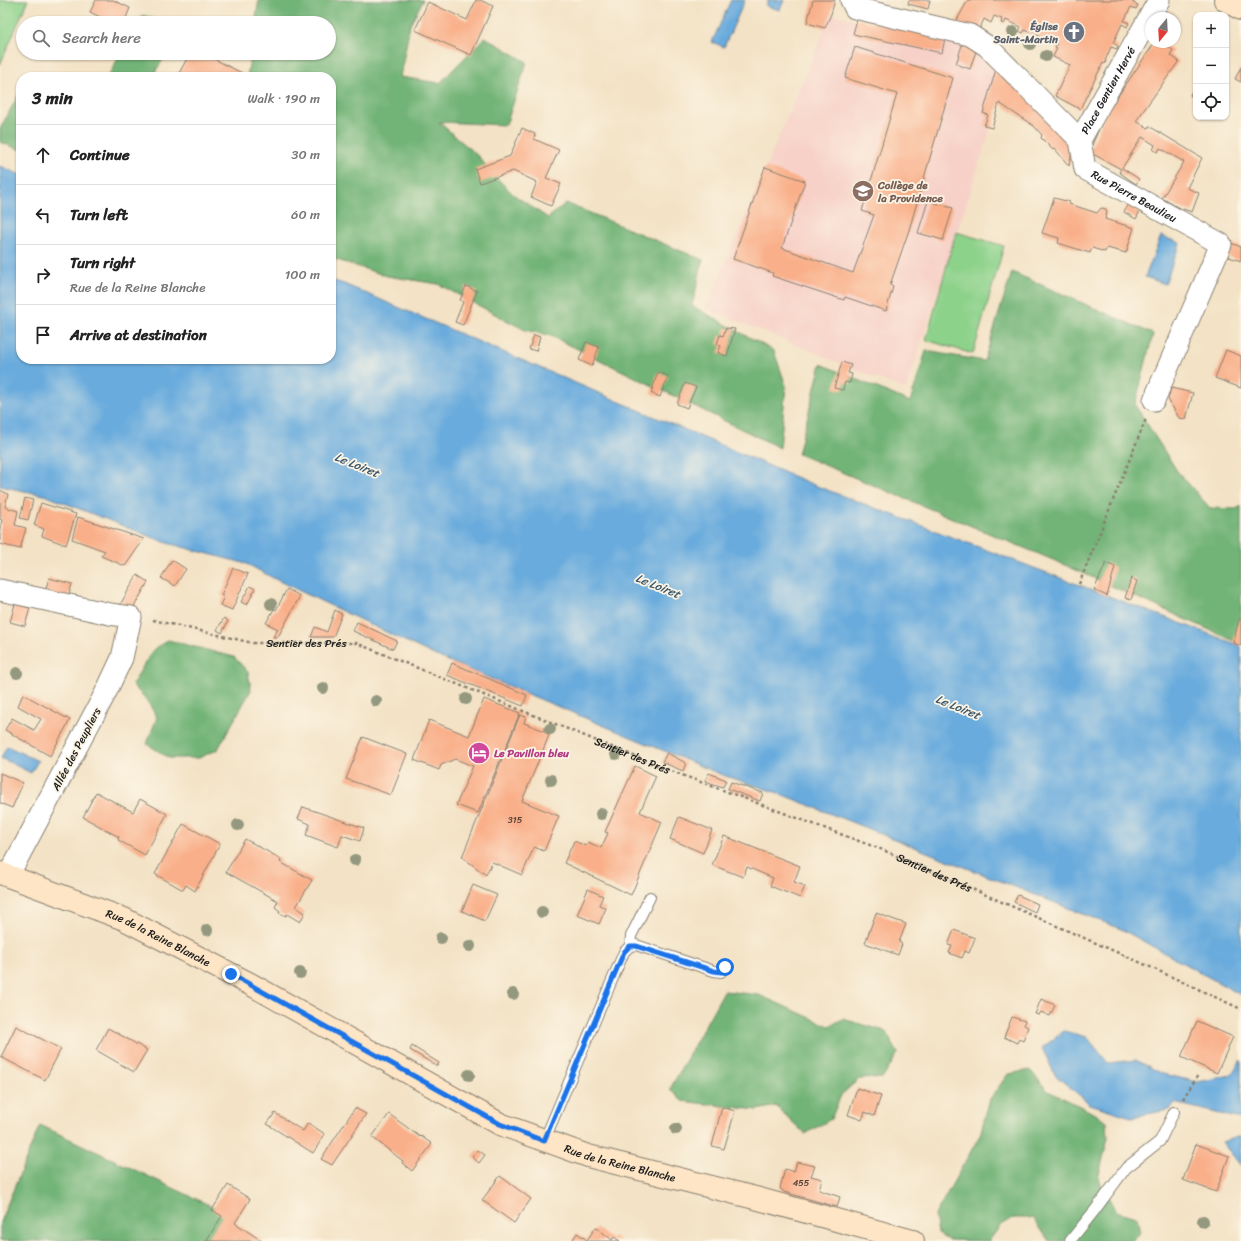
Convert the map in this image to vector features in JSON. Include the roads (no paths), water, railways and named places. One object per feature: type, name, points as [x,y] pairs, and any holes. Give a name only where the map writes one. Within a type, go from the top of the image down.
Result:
[{"type":"street","points":[[851,0],[855,8],[970,35],[987,46],[1080,140]]},
{"type":"street","name":"Place Gentien Hervé","points":[[1080,140],[1159,0]]},
{"type":"street","points":[[1225,0],[1241,9]]},
{"type":"street","name":"Rue Pierre Beaulieu","points":[[1080,140],[1085,169],[1221,244],[1154,400]]},
{"type":"street","name":"Allée des Peupliers","points":[[0,590],[110,614],[131,617],[122,658],[105,694],[4,875]]},
{"type":"street","name":"Rue de la Reine Blanche","points":[[4,875],[124,919],[252,985],[500,1124],[588,1156],[767,1201],[913,1241]]},
{"type":"lane","points":[[544,1141],[624,952],[630,946],[631,936],[650,897]]},
{"type":"lane","points":[[630,946],[636,946],[714,971],[721,972],[725,967]]},
{"type":"lane","points":[[1070,1241],[1126,1168],[1160,1141],[1174,1112]]},
{"type":"water","points":[[731,0],[745,0],[724,47],[712,42]]},
{"type":"water","points":[[768,0],[784,0],[780,10],[766,6]]},
{"type":"water","name":"Le Loiret","points":[[0,166],[16,173],[16,364],[336,364],[336,282],[814,485],[1241,646],[1241,995],[1121,929],[778,793],[722,775],[434,655],[277,580],[247,564],[167,543],[44,495],[0,486]]},
{"type":"water","points":[[1161,236],[1180,243],[1165,284],[1145,277]]},
{"type":"water","points":[[7,746],[38,761],[31,773],[1,758]]},
{"type":"water","points":[[1064,1031],[1087,1037],[1108,1063],[1136,1060],[1163,1074],[1198,1082],[1231,1075],[1241,1060],[1241,1119],[1175,1103],[1169,1110],[1131,1117],[1090,1104],[1055,1075],[1042,1048]]},
{"type":"water","points":[[1241,1136],[1241,1166],[1222,1142]]},
{"type":"place","name":"Église Saint-Martin","points":[[1074,32]]},
{"type":"place","name":"Collège de la Providence","points":[[863,191]]},
{"type":"place","name":"Le Pavillon bleu","points":[[479,753]]}]
